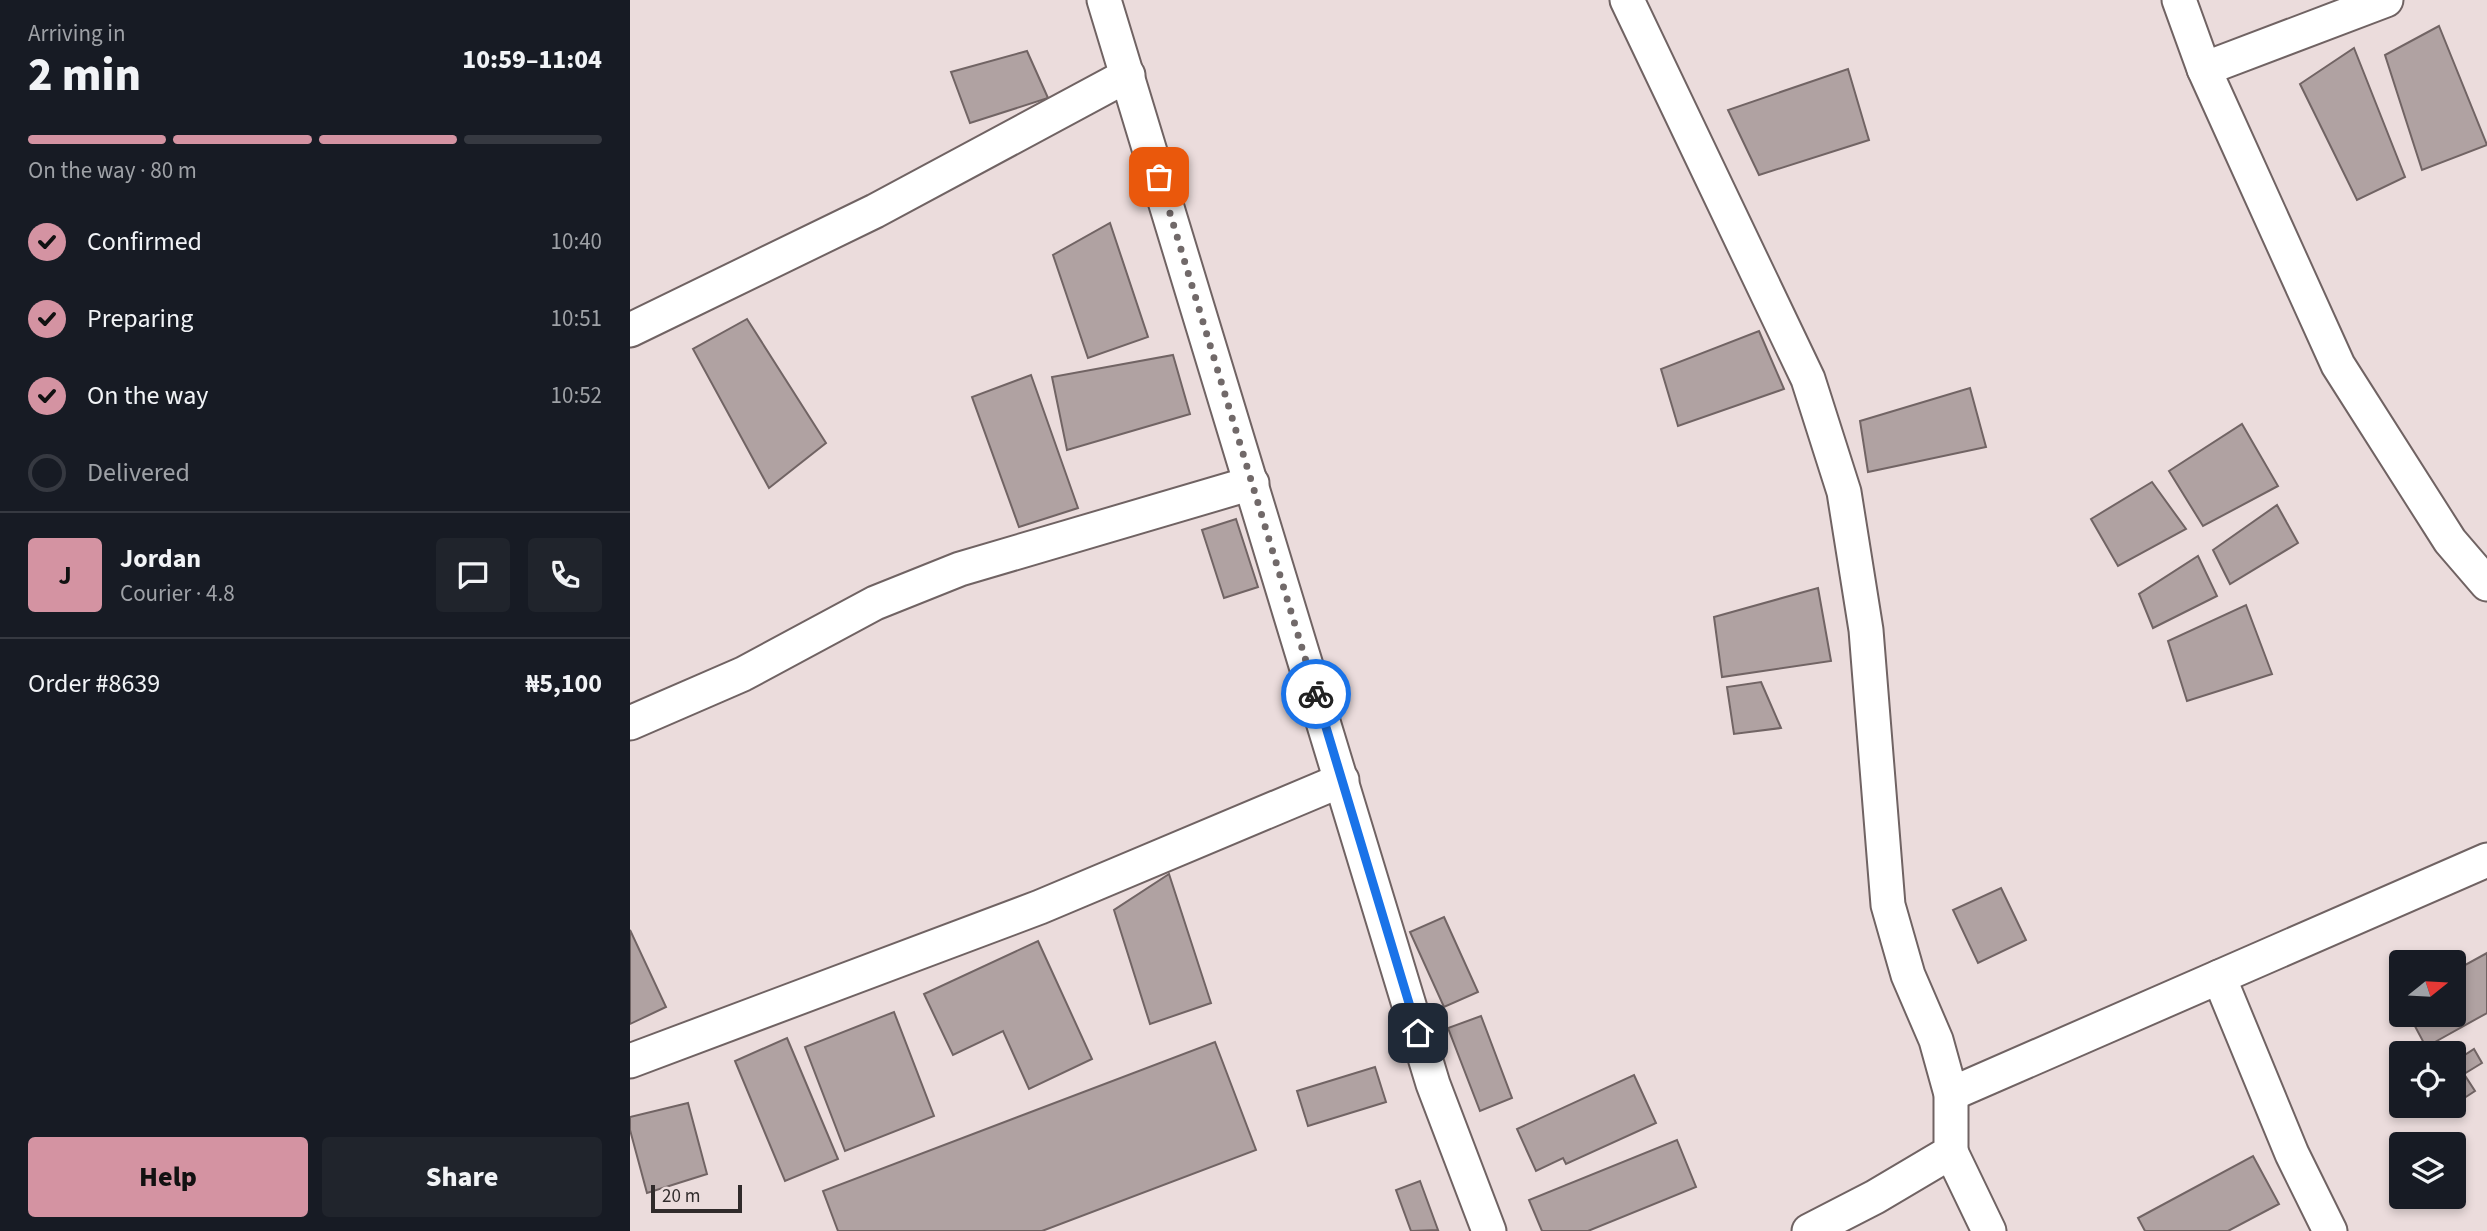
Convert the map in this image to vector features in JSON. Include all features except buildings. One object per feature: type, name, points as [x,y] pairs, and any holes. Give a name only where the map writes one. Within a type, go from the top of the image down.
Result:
[{"type":"street","points":[[1104,0],[1433,1084],[1489,1231]]},
{"type":"street","points":[[1627,0],[1808,379],[1844,492],[1866,630],[1888,905],[1908,975],[1936,1041],[1951,1094],[1951,1152],[1989,1231]]},
{"type":"street","points":[[2179,0],[2204,69],[2339,365],[2450,541],[2487,584]]},
{"type":"street","points":[[2204,69],[2386,0]]},
{"type":"street","points":[[630,330],[876,211],[1128,75]]},
{"type":"street","points":[[630,723],[743,674],[876,603],[960,569],[1252,483]]},
{"type":"street","points":[[630,1061],[1040,907],[1342,780]]},
{"type":"street","points":[[1951,1094],[2487,860]]},
{"type":"street","points":[[2220,977],[2292,1154],[2330,1231]]},
{"type":"street","points":[[1809,1231],[1875,1197],[1951,1152]]},
{"type":"way so far","points":[[1159,177],[1316,694]]},
{"type":"route","points":[[1316,694],[1418,1033]]}]
